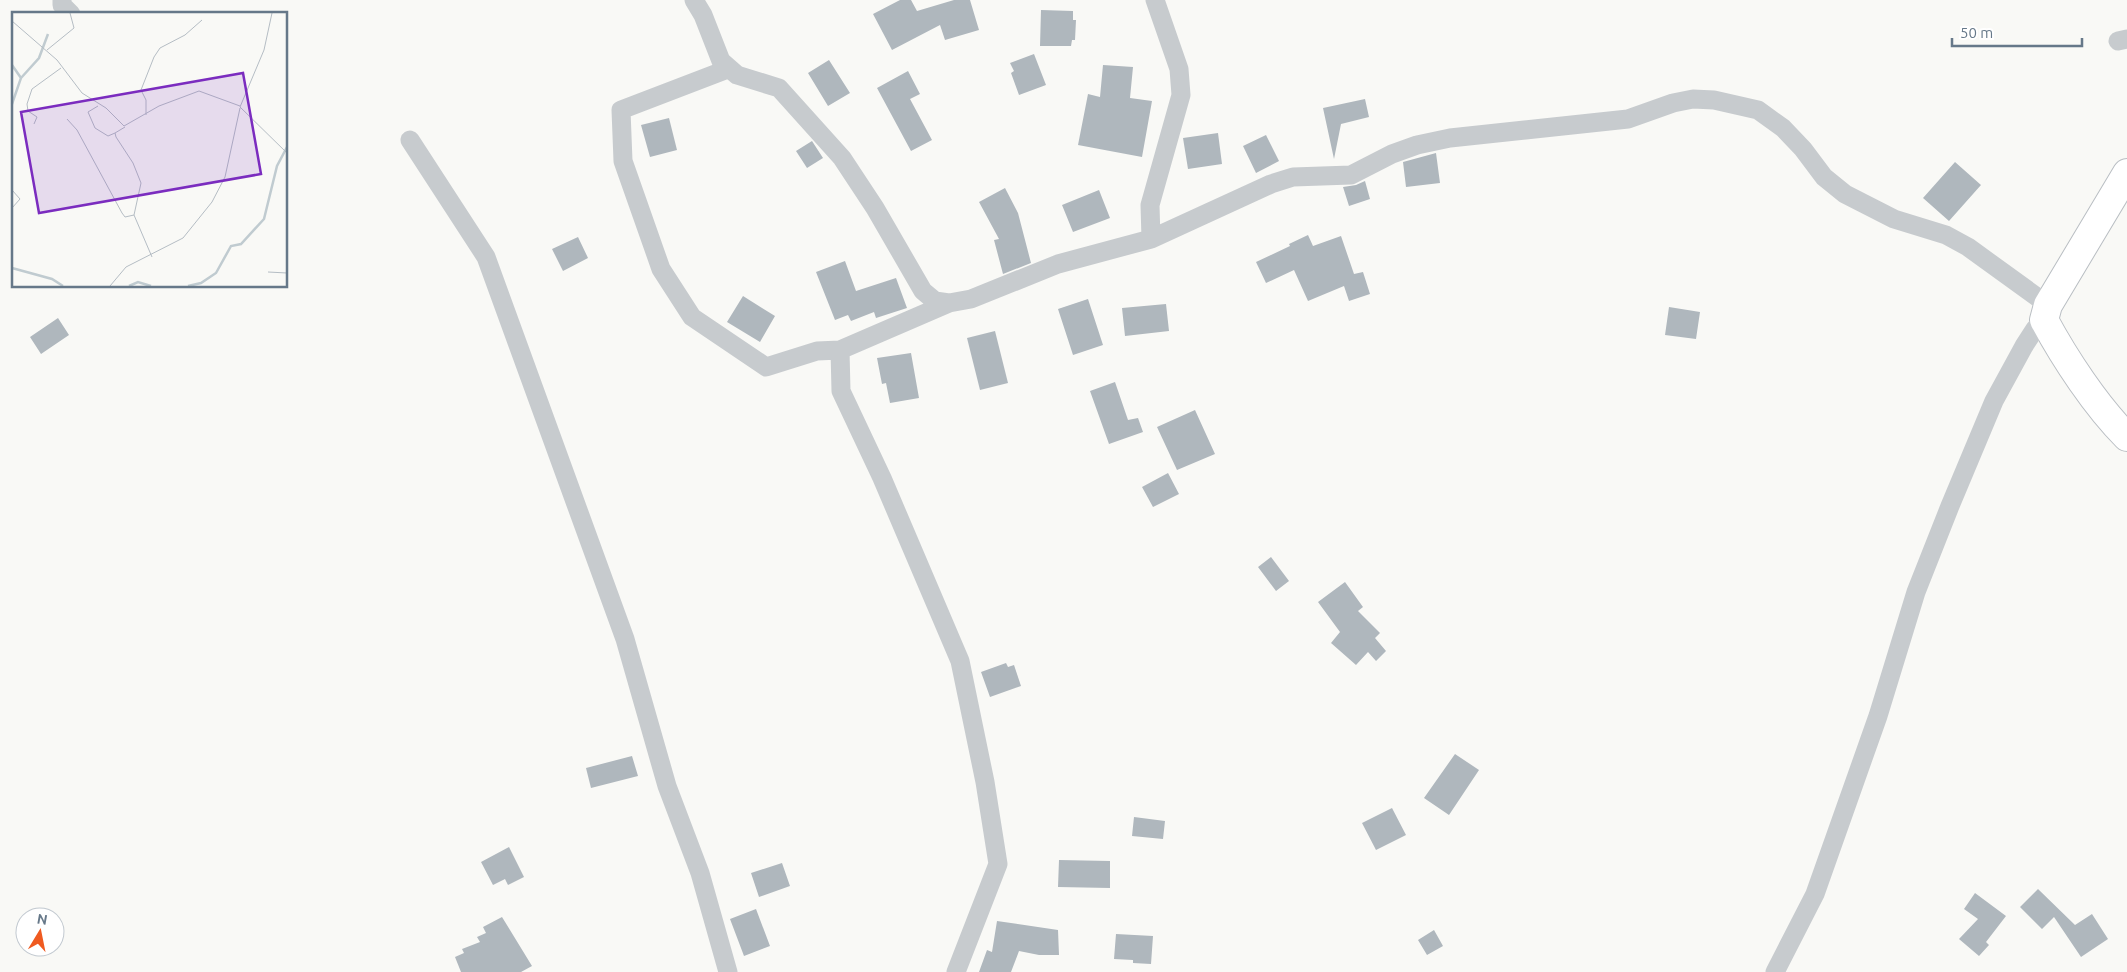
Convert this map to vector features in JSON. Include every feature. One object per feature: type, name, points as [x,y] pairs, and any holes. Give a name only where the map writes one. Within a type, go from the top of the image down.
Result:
[{"type":"street","points":[[62,0],[62,5],[68,12]]},
{"type":"street","points":[[694,0],[704,15],[721,62],[737,75],[779,88],[791,100],[842,158],[875,208],[923,291],[935,301],[949,303]]},
{"type":"street","points":[[1152,239],[1150,205],[1181,95],[1179,69],[1155,0]]},
{"type":"street","points":[[728,69],[620,110],[624,161],[661,269],[692,317],[766,367],[816,351],[840,350],[949,303],[971,299],[1058,264],[1152,239],[1271,184],[1293,177],[1350,175],[1392,154],[1417,145],[1450,138],[1628,119],[1673,103],[1693,99],[1714,100],[1758,110],[1783,128],[1803,149],[1824,177],[1845,194],[1894,219],[1946,235],[1968,248],[2046,313],[2070,364],[2116,426],[2127,437]]},
{"type":"street","points":[[410,140],[486,257],[625,639],[667,786],[700,873],[728,972]]},
{"type":"street","points":[[1775,972],[1815,894],[1878,716],[1916,592],[1994,400],[2127,174]]},
{"type":"street","points":[[840,350],[841,391],[882,478],[960,661],[985,782],[998,864],[956,972]]},
{"type":"building","points":[[900,0],[911,0],[917,11],[954,0],[970,0],[979,30],[945,40],[940,25],[892,50],[873,14]]},
{"type":"building","points":[[1041,10],[1073,11],[1073,20],[1076,20],[1075,40],[1072,40],[1071,46],[1040,46]]},
{"type":"building","points":[[1034,54],[1046,85],[1019,95],[1011,73],[1014,71],[1010,63]]},
{"type":"building","points":[[829,60],[850,93],[828,106],[808,73]]},
{"type":"building","points":[[1103,65],[1133,67],[1130,98],[1152,101],[1142,157],[1078,145],[1088,94],[1100,97]]},
{"type":"building","points":[[908,71],[920,94],[910,99],[932,140],[911,151],[877,88]]},
{"type":"building","points":[[1365,99],[1369,117],[1341,124],[1334,159],[1323,108]]},
{"type":"building","points":[[669,118],[677,150],[650,157],[641,125]]},
{"type":"building","points":[[1218,133],[1222,164],[1188,169],[1183,138]]},
{"type":"building","points":[[1266,135],[1279,161],[1256,173],[1243,146]]},
{"type":"building","points":[[812,141],[823,158],[807,168],[796,151]]},
{"type":"building","points":[[1436,153],[1440,183],[1406,187],[1403,162]]},
{"type":"building","points":[[1955,162],[1981,185],[1949,221],[1923,198]]},
{"type":"building","points":[[1365,181],[1370,199],[1349,206],[1343,187]]},
{"type":"building","points":[[1005,188],[1018,213],[1031,263],[1003,274],[994,240],[999,239],[979,202]]},
{"type":"building","points":[[1099,190],[1110,218],[1073,232],[1062,205]]},
{"type":"building","points":[[1308,235],[1313,246],[1341,236],[1354,274],[1363,272],[1370,294],[1349,301],[1344,286],[1308,301],[1294,270],[1266,283],[1256,262]]},
{"type":"building","points":[[578,237],[588,258],[563,271],[552,249]]},
{"type":"building","points":[[845,261],[856,291],[896,278],[907,308],[876,318],[874,312],[851,321],[848,315],[835,320],[816,272]]},
{"type":"building","points":[[743,296],[775,316],[760,342],[727,322]]},
{"type":"building","points":[[1088,299],[1103,345],[1073,355],[1058,309]]},
{"type":"building","points":[[1166,304],[1169,331],[1125,336],[1122,308]]},
{"type":"building","points":[[1669,307],[1700,312],[1696,339],[1665,335]]},
{"type":"building","points":[[58,318],[69,335],[41,354],[30,337]]},
{"type":"building","points":[[995,331],[1008,383],[980,390],[967,338]]},
{"type":"building","points":[[911,353],[919,398],[890,403],[886,383],[882,384],[877,358]]},
{"type":"building","points":[[1115,382],[1128,420],[1138,418],[1143,432],[1109,444],[1090,391]]},
{"type":"building","points":[[1195,410],[1215,454],[1177,470],[1157,427]]},
{"type":"building","points":[[1168,473],[1179,494],[1153,507],[1142,487]]},
{"type":"building","points":[[1271,557],[1289,581],[1276,591],[1258,567]]},
{"type":"building","points":[[1345,582],[1363,607],[1358,611],[1380,633],[1375,638],[1386,651],[1376,661],[1368,652],[1356,665],[1331,643],[1340,632],[1318,602]]},
{"type":"building","points":[[1006,663],[1008,667],[1014,665],[1021,686],[990,697],[981,672]]},
{"type":"building","points":[[1455,754],[1479,770],[1449,815],[1424,798]]},
{"type":"building","points":[[632,756],[638,776],[591,788],[586,768]]},
{"type":"building","points":[[1392,808],[1406,835],[1376,850],[1362,823]]},
{"type":"building","points":[[1134,817],[1165,821],[1163,839],[1132,836]]},
{"type":"building","points":[[509,847],[524,877],[508,885],[505,879],[493,885],[481,862]]},
{"type":"building","points":[[1059,860],[1110,861],[1110,888],[1058,887]]},
{"type":"building","points":[[782,863],[790,886],[759,897],[751,873]]},
{"type":"building","points":[[2038,889],[2075,925],[2092,914],[2108,939],[2081,957],[2054,917],[2042,929],[2020,907]]},
{"type":"building","points":[[1975,893],[2006,916],[1986,942],[1989,945],[1979,956],[1959,939],[1978,919],[1964,909]]},
{"type":"building","points":[[756,909],[770,946],[744,956],[730,919]]},
{"type":"building","points":[[502,917],[532,966],[521,972],[461,972],[455,957],[464,953],[462,949],[480,942],[477,937],[486,933],[483,927]]},
{"type":"building","points":[[997,921],[1058,930],[1059,955],[1039,955],[1019,951],[1011,972],[979,972],[987,950],[992,952]]},
{"type":"building","points":[[1434,930],[1443,946],[1427,955],[1418,940]]},
{"type":"building","points":[[1116,934],[1153,936],[1151,964],[1133,963],[1133,960],[1114,959]]}]
